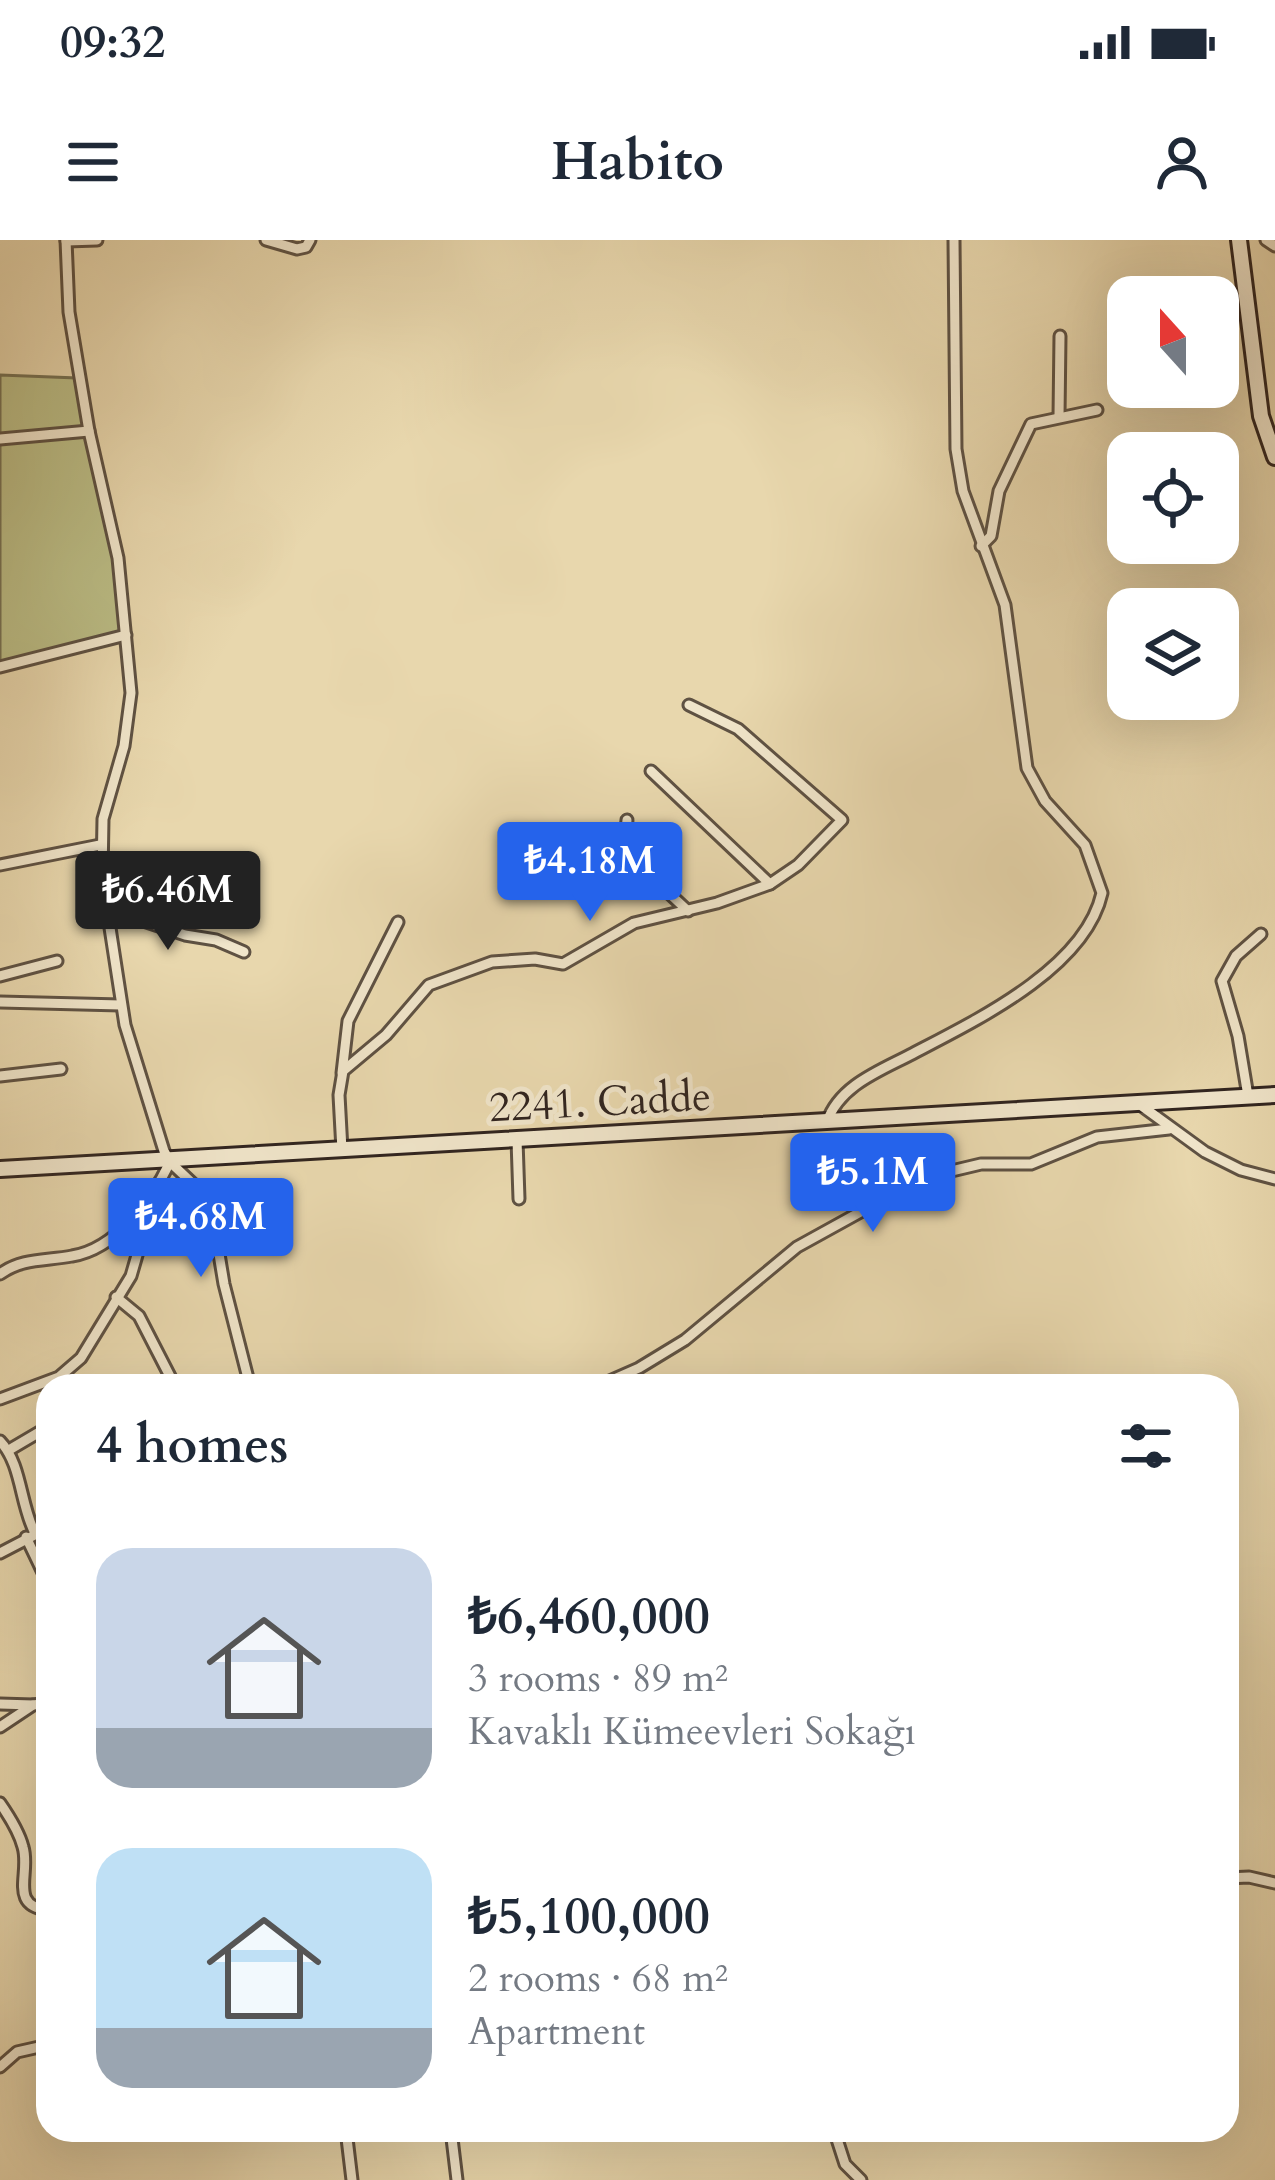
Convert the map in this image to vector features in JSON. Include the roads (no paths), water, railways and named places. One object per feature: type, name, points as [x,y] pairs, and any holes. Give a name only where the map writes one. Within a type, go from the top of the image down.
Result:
[{"type":"street","points":[[97,240],[66,241],[69,312],[89,431],[115,543],[126,635],[130,718],[100,844],[106,910],[121,1006],[170,1162],[210,1200],[245,1374]]},
{"type":"street","points":[[266,240],[297,249],[310,240]]},
{"type":"street","points":[[826,1122],[837,1102],[862,1080],[1000,1005],[1065,956],[1101,899],[1099,875],[1085,845],[1040,794],[1028,768],[1006,614],[966,501],[956,448],[954,240]]},
{"type":"street","points":[[1239,240],[1261,416],[1275,457]]},
{"type":"street","points":[[1266,240],[1275,246]]},
{"type":"street","points":[[1059,416],[1060,336]]},
{"type":"street","points":[[980,546],[991,536],[995,502],[1034,421],[1096,410]]},
{"type":"street","points":[[0,440],[89,431]]},
{"type":"street","points":[[0,667],[126,635]]},
{"type":"street","points":[[341,1076],[349,1062],[393,1028],[429,985],[492,962],[535,959],[563,964],[634,923],[770,884],[799,865],[842,820],[739,729],[688,705]]},
{"type":"street","points":[[651,771],[770,884]]},
{"type":"street","points":[[627,820],[624,851],[688,911]]},
{"type":"street","points":[[0,865],[100,844]]},
{"type":"street","points":[[106,910],[244,952]]},
{"type":"street","points":[[342,1150],[341,1076],[348,1022],[398,922]]},
{"type":"street","points":[[1248,1096],[1236,1026],[1222,981],[1236,956],[1261,934]]},
{"type":"street","points":[[0,976],[57,961]]},
{"type":"street","points":[[0,1002],[121,1006]]},
{"type":"street","points":[[0,1076],[61,1069]]},
{"type":"street","name":"2241. Cadde","points":[[0,1169],[1275,1095]]},
{"type":"street","points":[[1139,1104],[1169,1129],[1241,1170],[1275,1179]]},
{"type":"street","points":[[621,1374],[674,1347],[791,1252],[922,1178],[967,1166],[1031,1164],[1097,1137],[1169,1129]]},
{"type":"street","points":[[517,1140],[519,1199]]},
{"type":"street","points":[[0,1274],[21,1262],[87,1253],[108,1240],[154,1195],[170,1162]]},
{"type":"street","points":[[64,1374],[81,1358],[131,1276],[144,1205]]},
{"type":"street","points":[[116,1297],[139,1316],[168,1374]]},
{"type":"street","points":[[0,1399],[36,1385]]},
{"type":"street","points":[[36,1432],[4,1445],[36,1549]]},
{"type":"street","points":[[0,1553],[36,1533]]},
{"type":"street","points":[[0,1703],[34,1706]]},
{"type":"street","points":[[0,1727],[34,1706]]},
{"type":"street","points":[[0,1803],[24,1850],[22,1894],[36,1906]]},
{"type":"street","points":[[1239,1877],[1275,1883]]},
{"type":"street","points":[[0,2057],[36,2048]]},
{"type":"street","points":[[0,2068],[13,2055]]},
{"type":"street","points":[[347,2142],[352,2180]]},
{"type":"street","points":[[452,2142],[457,2180]]},
{"type":"street","points":[[838,2142],[845,2164],[861,2180]]}]
